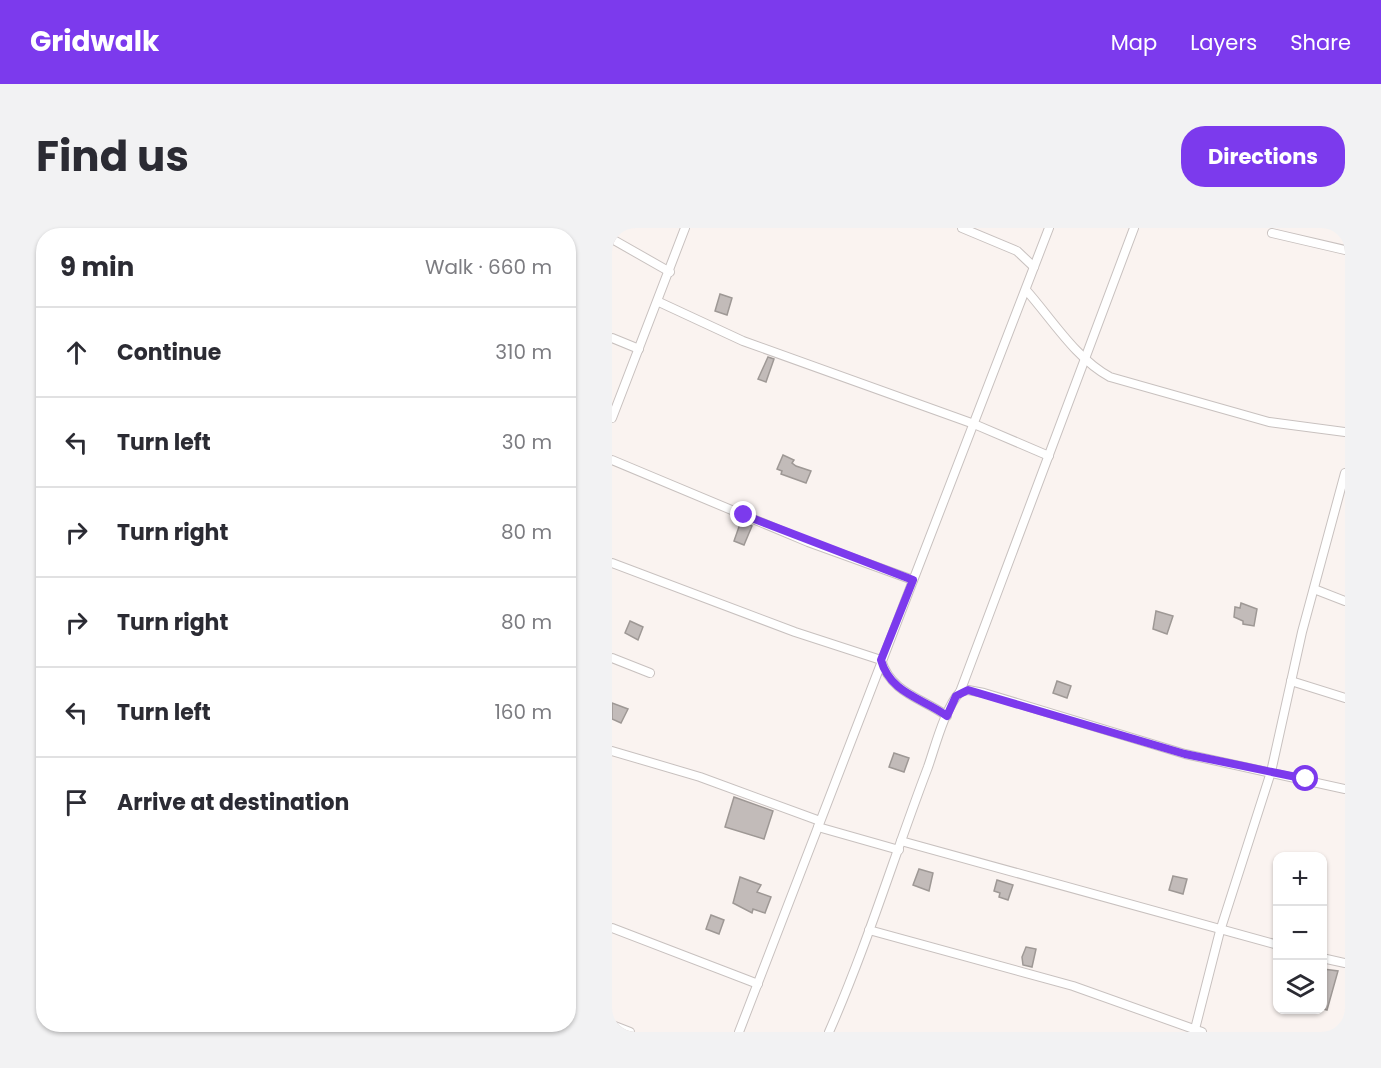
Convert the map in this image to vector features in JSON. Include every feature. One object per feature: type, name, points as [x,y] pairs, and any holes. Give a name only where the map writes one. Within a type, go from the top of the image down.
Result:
[{"type":"street","points":[[612,418],[659,302],[685,228]]},
{"type":"street","points":[[962,228],[1017,251],[1034,267]]},
{"type":"street","points":[[739,1032],[1049,228]]},
{"type":"street","points":[[828,1032],[849,988],[947,716],[960,692],[1134,228]]},
{"type":"street","points":[[1272,233],[1345,250]]},
{"type":"street","points":[[612,238],[670,272]]},
{"type":"street","points":[[1026,290],[1086,358],[1098,370],[1110,376],[1269,422],[1345,432]]},
{"type":"street","points":[[659,302],[743,341],[974,424],[1049,456]]},
{"type":"street","points":[[612,338],[639,349]]},
{"type":"street","points":[[612,460],[808,542],[913,580]]},
{"type":"street","points":[[869,930],[1073,986],[1198,1031],[1220,931],[1271,772],[1291,681],[1345,473]]},
{"type":"street","points":[[612,562],[795,632],[881,660]]},
{"type":"street","points":[[1314,589],[1345,601]]},
{"type":"street","points":[[612,658],[650,673]]},
{"type":"street","points":[[881,660],[885,674],[898,688],[947,716]]},
{"type":"street","points":[[1291,681],[1345,698]]},
{"type":"street","points":[[960,692],[968,690],[984,693],[1185,754],[1345,789]]},
{"type":"street","points":[[612,751],[700,777],[819,824],[1273,944]]},
{"type":"street","points":[[612,928],[758,984]]},
{"type":"street","points":[[1327,959],[1345,963]]},
{"type":"street","points":[[612,1025],[630,1032]]},
{"type":"building","points":[[720,294],[732,298],[727,315],[715,311]]},
{"type":"building","points":[[768,357],[774,359],[766,382],[758,379]]},
{"type":"building","points":[[783,455],[794,460],[792,463],[796,466],[811,471],[806,483],[781,474],[782,471],[777,469]]},
{"type":"building","points":[[741,521],[752,526],[744,545],[734,541]]},
{"type":"building","points":[[1241,603],[1257,609],[1254,626],[1243,624],[1243,621],[1234,617],[1235,607],[1240,608]]},
{"type":"building","points":[[1156,611],[1173,616],[1167,634],[1153,629]]},
{"type":"building","points":[[630,621],[643,627],[638,640],[625,633]]},
{"type":"building","points":[[1057,681],[1071,686],[1067,698],[1053,693]]},
{"type":"building","points":[[612,703],[628,709],[621,723],[612,719]]},
{"type":"building","points":[[894,753],[909,758],[904,772],[889,767]]},
{"type":"building","points":[[734,797],[773,811],[764,839],[725,827]]},
{"type":"building","points":[[919,869],[933,873],[929,891],[913,885]]},
{"type":"building","points":[[1173,876],[1187,879],[1183,894],[1169,890]]},
{"type":"building","points":[[740,877],[761,885],[757,892],[771,897],[765,913],[753,909],[752,913],[733,903]]},
{"type":"building","points":[[997,880],[1013,885],[1008,900],[999,897],[1000,893],[994,891]]},
{"type":"building","points":[[711,915],[724,920],[719,934],[706,929]]},
{"type":"building","points":[[1026,947],[1036,949],[1032,967],[1023,965],[1022,957]]},
{"type":"building","points":[[1327,970],[1338,971],[1327,1010]]},
{"type":"route","points":[[744,515],[808,542],[913,580],[881,660],[885,674],[898,688],[947,716],[956,696],[968,690],[1185,754],[1306,779]]}]
